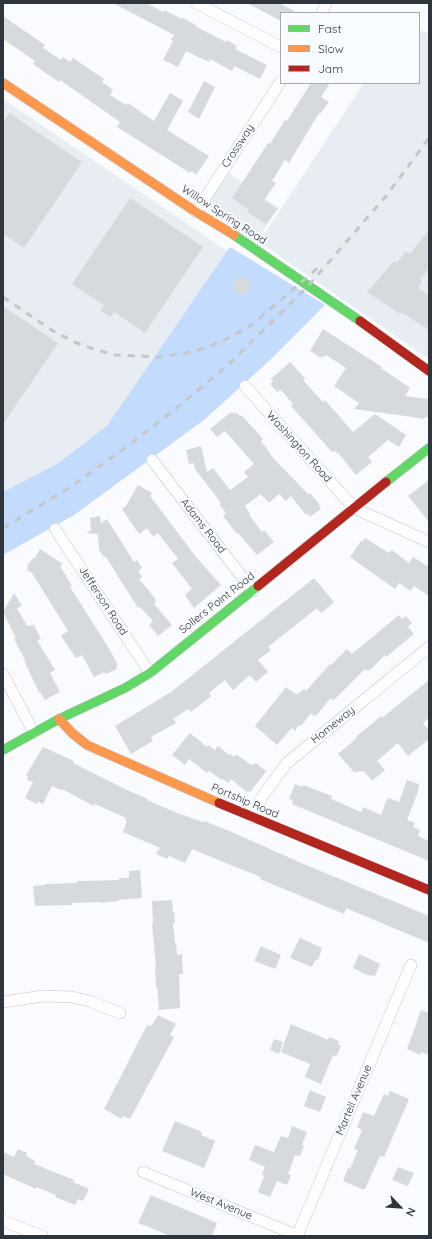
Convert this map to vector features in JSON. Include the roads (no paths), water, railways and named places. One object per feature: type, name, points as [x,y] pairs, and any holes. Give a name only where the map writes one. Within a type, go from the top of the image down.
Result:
[{"type":"street","points":[[196,3],[280,46]]},
{"type":"street","name":"Willow Spring Road","points":[[3,83],[196,212],[236,236],[429,371]]},
{"type":"street","name":"Crossway","points":[[196,212],[280,83]]},
{"type":"street","name":"Washington Road","points":[[245,386],[354,508]]},
{"type":"street","name":"Sollers Point Road","points":[[3,750],[59,720],[125,688],[150,673],[429,448]]},
{"type":"street","name":"Adams Road","points":[[152,460],[253,591]]},
{"type":"street","points":[[354,508],[429,542]]},
{"type":"street","name":"Jefferson Road","points":[[56,529],[150,673]]},
{"type":"street","name":"Homeway","points":[[253,818],[262,797],[287,763],[429,647]]},
{"type":"street","points":[[3,674],[34,733]]},
{"type":"street","name":"Portship Road","points":[[59,720],[87,745],[253,818],[429,890]]},
{"type":"street","name":"Martell Avenue","points":[[298,1236],[411,965]]},
{"type":"street","points":[[3,1002],[43,996],[72,997],[89,1001],[120,1013]]},
{"type":"street","name":"West Avenue","points":[[143,1172],[298,1236]]},
{"type":"street","points":[[3,1221],[42,1236]]},
{"type":"railway","points":[[3,528],[69,488],[125,448],[173,411],[228,365],[308,286],[387,195],[429,138]]},
{"type":"railway","points":[[3,297],[53,331],[74,342],[115,355],[159,357],[182,354],[208,347],[231,337],[253,324],[320,266]]}]
